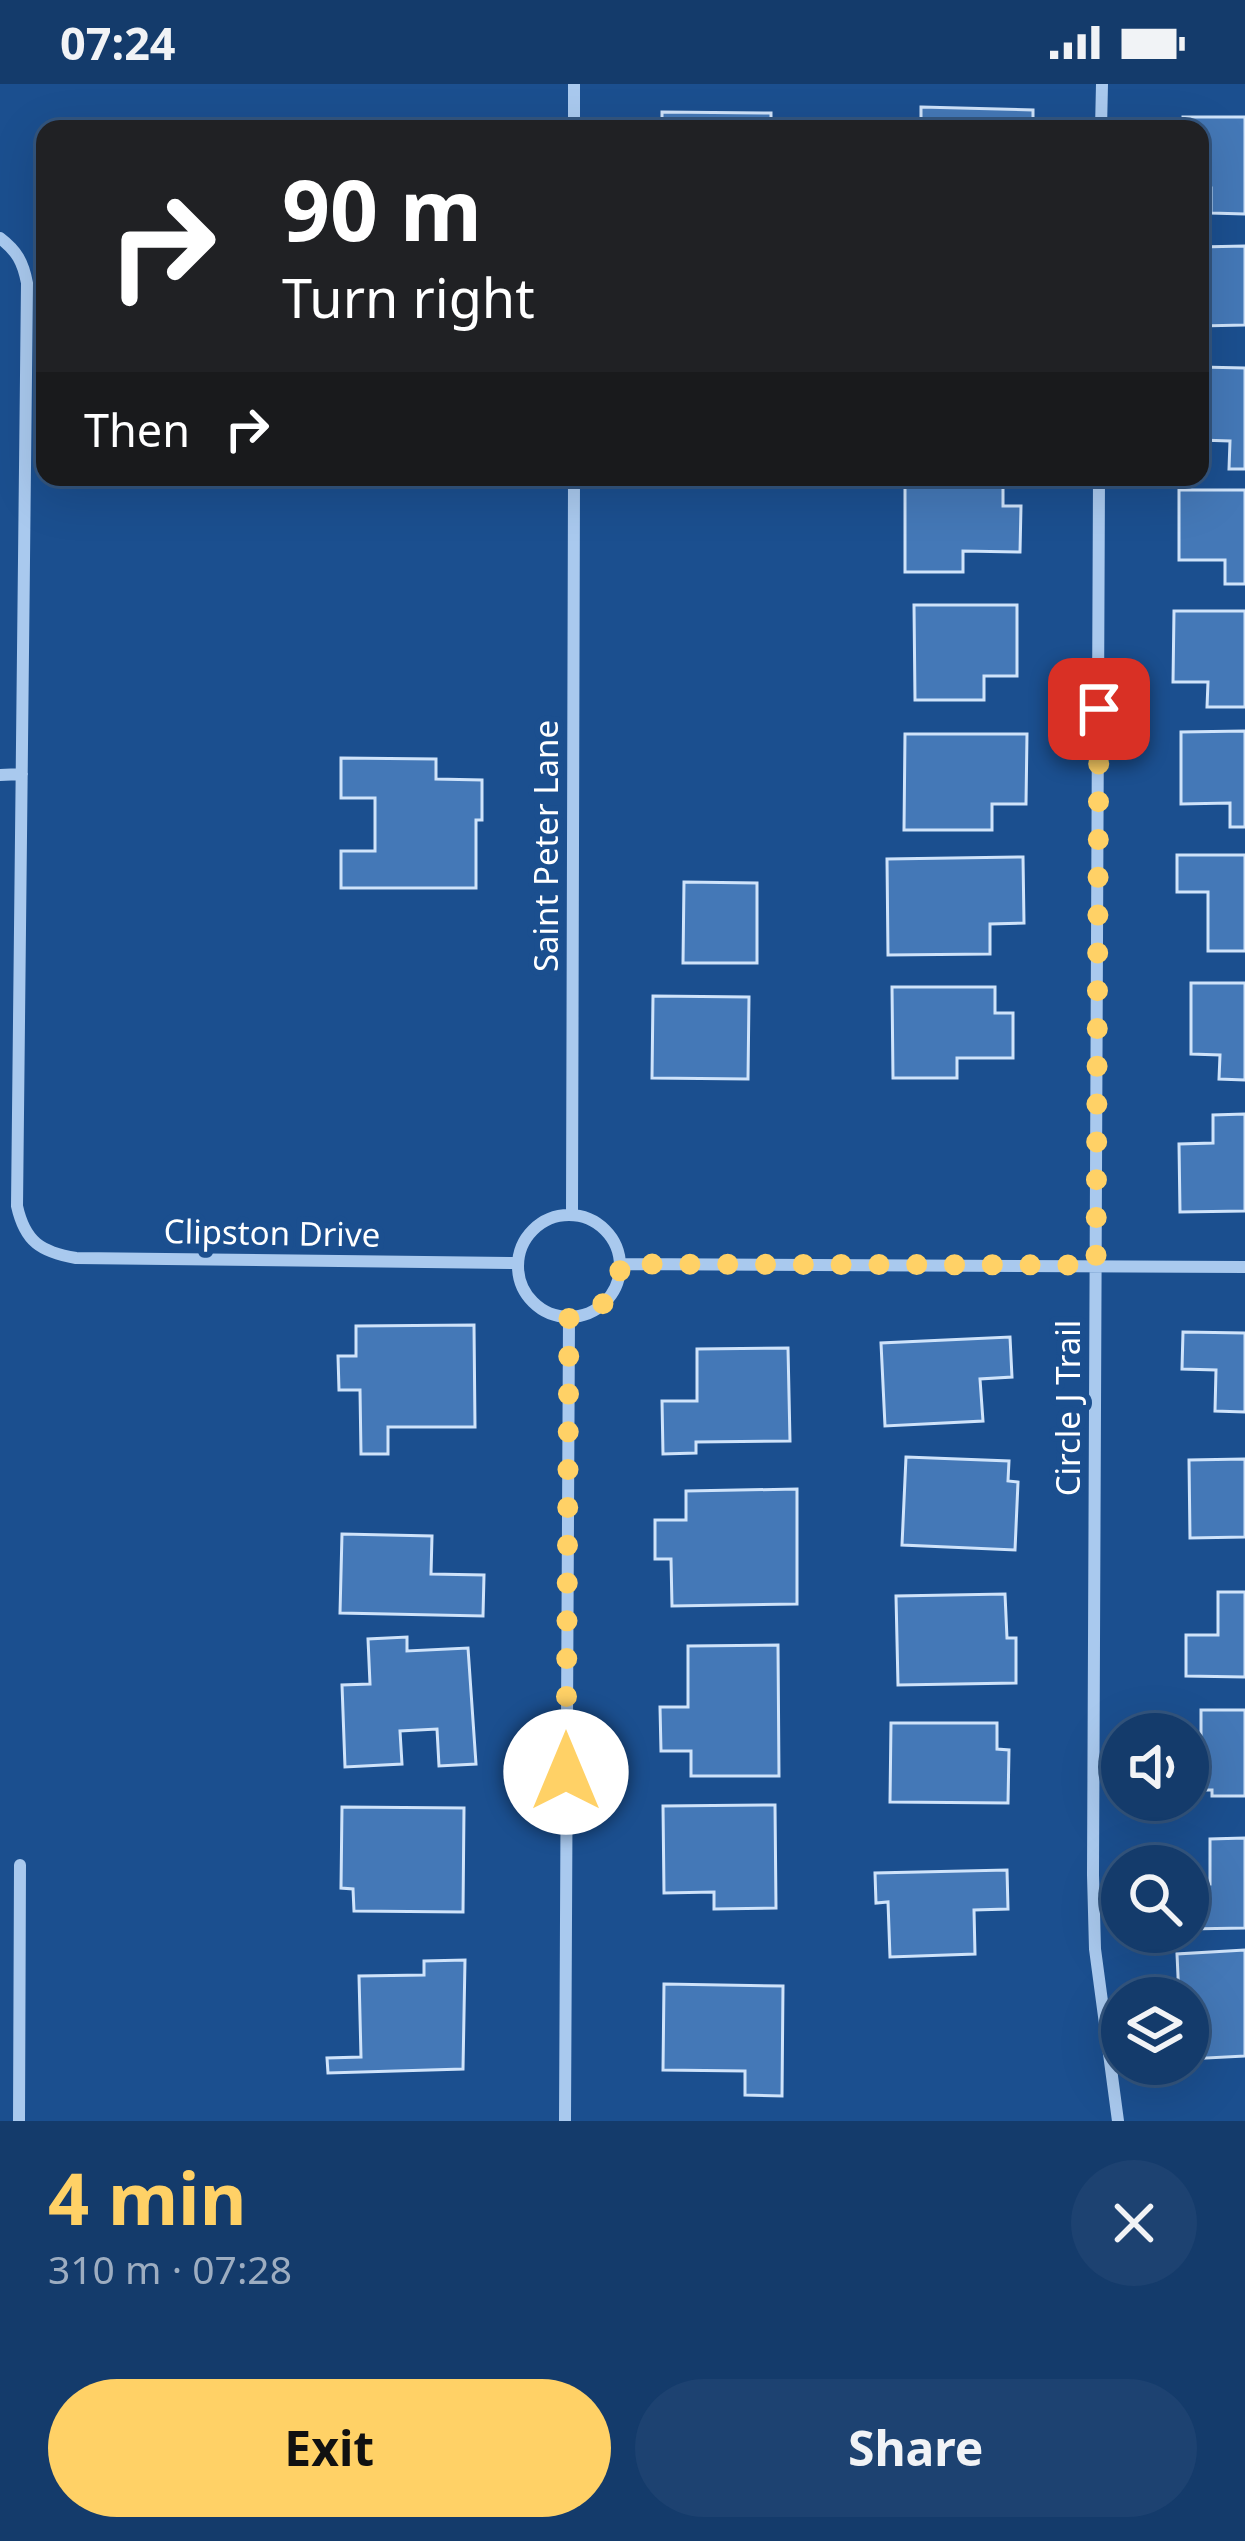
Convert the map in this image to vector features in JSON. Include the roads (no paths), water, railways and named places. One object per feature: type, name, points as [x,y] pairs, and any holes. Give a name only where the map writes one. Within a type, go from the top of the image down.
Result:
[{"type":"street","points":[[574,84],[574,120]]},
{"type":"street","points":[[1101,120],[1102,84]]},
{"type":"street","points":[[0,238],[14,248],[27,283],[22,774],[0,775]]},
{"type":"street","name":"Saint Peter Lane","points":[[572,1214],[574,486]]},
{"type":"street","name":"Circle J Trail","points":[[1100,486],[1093,1875],[1095,1949],[1118,2121]]},
{"type":"street","name":"Clipston Drive","points":[[22,774],[17,1206],[30,1241],[51,1254],[76,1258],[518,1263]]},
{"type":"street","points":[[572,1214],[600,1224],[611,1236],[621,1264],[606,1302],[596,1311],[569,1318],[531,1302],[518,1277],[518,1263],[520,1250],[535,1227],[558,1215],[572,1214]]},
{"type":"street","points":[[621,1264],[1245,1267]]},
{"type":"street","points":[[565,2121],[569,1318]]},
{"type":"street","points":[[19,2121],[20,1865]]}]
